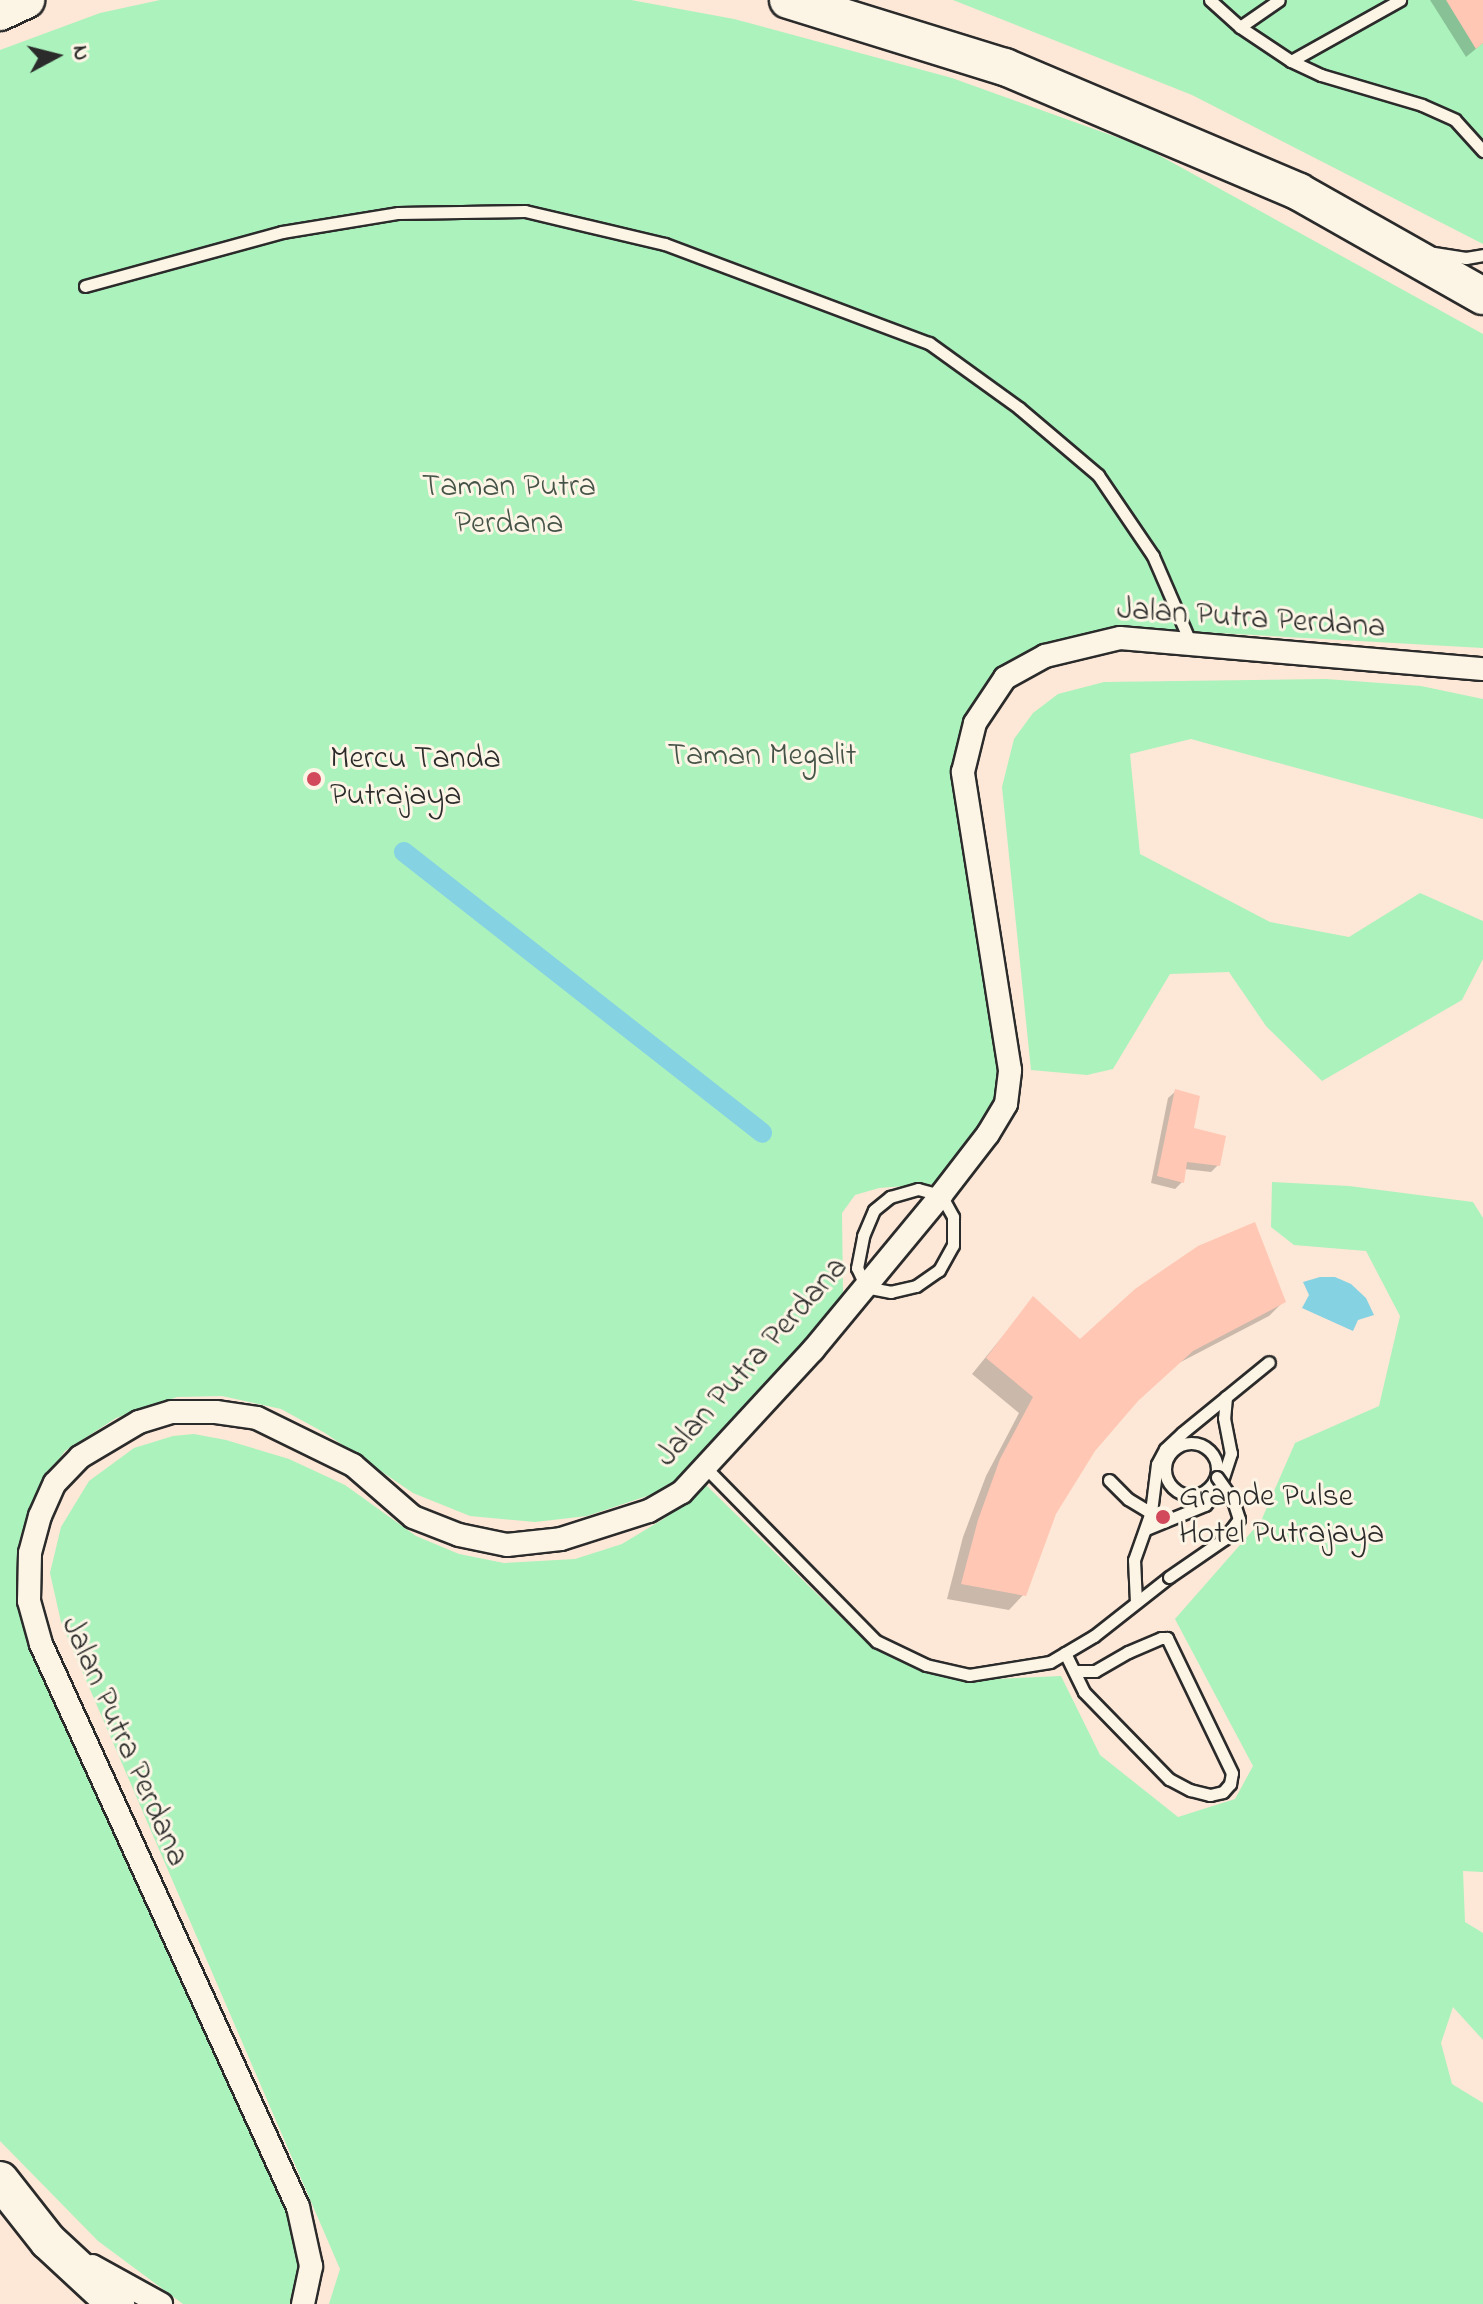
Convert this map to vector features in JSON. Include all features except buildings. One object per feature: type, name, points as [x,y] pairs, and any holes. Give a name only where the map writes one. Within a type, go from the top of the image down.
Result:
[{"type":"main road","points":[[788,0],[1005,67],[1286,186],[1483,296]]},
{"type":"main road","points":[[838,0],[887,30]]},
{"type":"main road","points":[[0,2180],[48,2241],[116,2304]]},
{"type":"street","name":"Jalan Putra Perdana","points":[[303,2304],[311,2266],[298,2207],[41,1644],[29,1601],[30,1553],[40,1516],[55,1483],[80,1457],[139,1422],[172,1412],[216,1412],[257,1418],[353,1465],[413,1517],[459,1535],[507,1545],[561,1539],[648,1511],[682,1492],[866,1287],[988,1134],[1006,1104],[1010,1070],[963,772],[975,723],[1005,678],[1045,656],[1120,638],[1483,669]]},
{"type":"street","points":[[48,2241],[161,2304]]},
{"type":"lane","points":[[1210,0],[1240,27],[1291,61],[1321,75],[1422,105],[1455,120],[1483,151]]},
{"type":"lane","points":[[1240,27],[1279,0]]},
{"type":"lane","points":[[1291,61],[1400,0]]},
{"type":"lane","points":[[85,286],[282,232],[398,213],[525,211],[665,244],[929,343],[1019,408],[1098,475],[1153,556],[1191,644]]},
{"type":"lane","points":[[1398,248],[1466,258],[1483,255]]},
{"type":"lane","points":[[918,1189],[941,1195],[953,1217],[953,1245],[939,1270],[916,1286],[891,1292],[866,1287],[857,1268],[863,1236],[874,1210],[890,1197],[918,1189]]},
{"type":"lane","points":[[1136,1602],[1134,1560],[1151,1512],[1154,1480],[1165,1449],[1269,1362]]},
{"type":"lane","points":[[1146,1529],[1205,1505],[1219,1489],[1231,1453],[1224,1418],[1226,1397]]},
{"type":"lane","points":[[706,1468],[876,1641],[926,1665],[969,1675],[1050,1662],[1094,1636],[1169,1577],[1224,1539],[1239,1519],[1233,1500],[1217,1477],[1217,1463],[1211,1450],[1199,1443],[1185,1442],[1173,1449],[1165,1461],[1165,1475],[1171,1487],[1183,1495],[1197,1495],[1209,1489],[1217,1477]]},
{"type":"lane","points":[[1109,1480],[1128,1499],[1163,1520]]},
{"type":"lane","points":[[1065,1653],[1084,1692],[1169,1779],[1190,1790],[1210,1795],[1223,1792],[1230,1784],[1232,1773],[1167,1638],[1128,1652],[1095,1671],[1075,1671]]},
{"type":"green space","name":"Taman Putra Perdana","points":[[160,0],[631,0],[734,19],[952,78],[1144,147],[1483,334],[1483,648],[1130,628],[1055,640],[1019,659],[961,750],[1002,1044],[996,1107],[951,1174],[932,1184],[879,1188],[855,1195],[842,1213],[843,1292],[831,1319],[668,1489],[587,1516],[535,1522],[470,1516],[413,1493],[325,1433],[281,1409],[222,1396],[177,1397],[116,1418],[65,1451],[47,1476],[21,1534],[16,1589],[28,1645],[276,2167],[294,2212],[304,2276],[292,2304],[183,2304],[98,2241],[0,2141],[0,50],[100,13]]},
{"type":"green space","points":[[953,0],[1483,0],[1483,244],[1192,95]]},
{"type":"green space","points":[[1326,679],[1421,686],[1483,699],[1483,819],[1191,739],[1130,754],[1140,854],[1270,922],[1349,937],[1420,893],[1483,921],[1483,959],[1462,1000],[1322,1081],[1266,1026],[1229,972],[1170,974],[1113,1069],[1087,1075],[1031,1070],[1002,787],[1014,739],[1033,713],[1058,694],[1104,682]]},
{"type":"green space","points":[[1272,1182],[1349,1186],[1473,1202],[1483,1218],[1483,1872],[1463,1871],[1465,1922],[1483,1933],[1483,2040],[1453,2007],[1441,2043],[1452,2084],[1483,2103],[1483,2304],[329,2304],[340,2269],[61,1622],[50,1573],[61,1527],[89,1481],[134,1448],[173,1436],[194,1434],[226,1440],[289,1459],[345,1485],[416,1536],[459,1554],[504,1563],[575,1559],[622,1544],[665,1518],[705,1484],[865,1641],[912,1667],[970,1680],[1061,1676],[1100,1755],[1178,1817],[1235,1799],[1253,1766],[1175,1619],[1261,1521],[1295,1443],[1379,1406],[1400,1316],[1366,1251],[1294,1245],[1271,1227]]},
{"type":"water","points":[[1335,1277],[1351,1284],[1366,1298],[1374,1315],[1358,1320],[1353,1331],[1302,1308],[1309,1295],[1303,1282]]},
{"type":"waterway","points":[[404,852],[762,1133]]},
{"type":"place","name":"Mercu Tanda Putrajaya","points":[[314,779]]},
{"type":"place","name":"Grande Pulse Hotel Putrajaya","points":[[1163,1517]]},
{"type":"park label","name":"Taman Megalit","points":[[762,757]]}]
